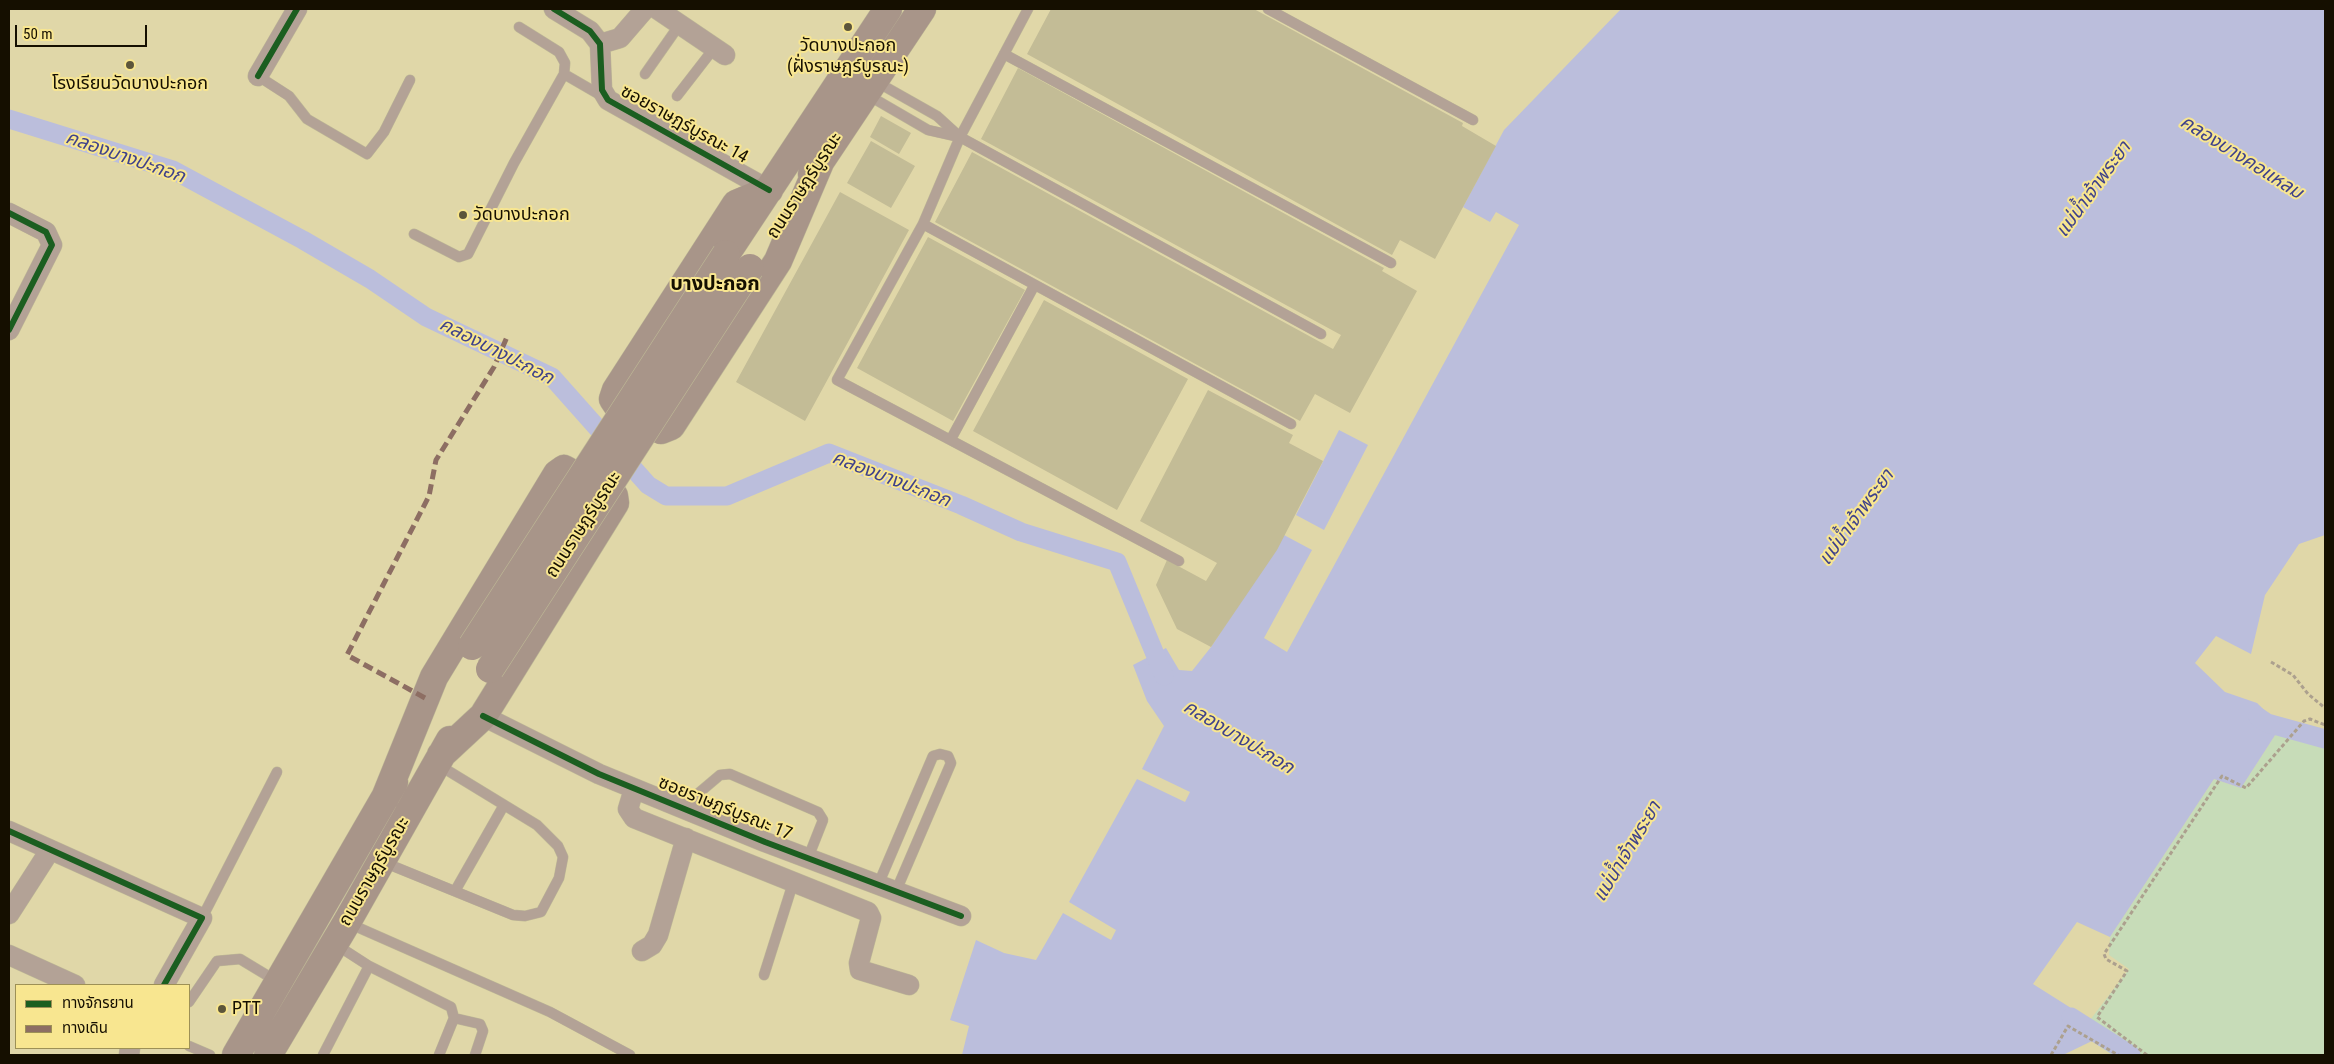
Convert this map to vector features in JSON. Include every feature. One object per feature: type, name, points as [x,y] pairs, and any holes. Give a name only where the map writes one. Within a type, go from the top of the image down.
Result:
[{"type":"main road","name":"ถนนราษฎร์บูรณะ","points":[[236,1055],[472,646],[726,254],[888,9]]},
{"type":"main road","name":"ถนนราษฎร์บูรณะ","points":[[268,1055],[381,862],[490,669],[750,268],[922,9]]},
{"type":"main road","points":[[768,190],[736,204],[616,390],[613,399],[617,406],[661,430],[671,426],[778,261],[822,160]]},
{"type":"main road","points":[[385,798],[434,677],[557,474],[564,470],[614,496],[615,503],[483,716],[439,759]]},
{"type":"street","points":[[258,76],[297,9]]},
{"type":"street","points":[[554,9],[590,31],[600,44],[620,38],[645,9]]},
{"type":"street","points":[[657,9],[720,51]]},
{"type":"street","name":"ซอยราษฎร์บูรณะ 14","points":[[600,44],[602,90],[608,100],[768,190]]},
{"type":"street","points":[[9,213],[46,232],[52,245],[9,330]]},
{"type":"street","name":"ซอยราษฎร์บูรณะ 17","points":[[483,716],[599,774],[634,789],[961,916]]},
{"type":"street","points":[[634,789],[628,809],[634,818],[794,880],[868,912],[871,918],[859,963],[860,970],[909,985]]},
{"type":"street","points":[[9,832],[202,918],[165,984]]},
{"type":"street","points":[[642,951],[652,946],[658,935],[686,838]]},
{"type":"street","points":[[9,914],[45,858]]},
{"type":"street","points":[[9,955],[74,984]]},
{"type":"lane","points":[[1028,9],[960,137],[923,224],[838,380],[1179,561]]},
{"type":"lane","points":[[1268,9],[1473,120]]},
{"type":"lane","points":[[645,74],[680,24]]},
{"type":"lane","points":[[414,234],[459,257],[468,254],[514,163],[564,74],[565,63],[559,52],[519,27]]},
{"type":"lane","points":[[677,96],[720,51]]},
{"type":"lane","points":[[1004,54],[1391,263]]},
{"type":"lane","points":[[564,74],[608,100]]},
{"type":"lane","points":[[258,76],[288,96],[307,118],[367,154],[384,132],[410,80]]},
{"type":"lane","points":[[870,87],[937,116],[960,137],[1321,334]]},
{"type":"lane","points":[[870,87],[928,130],[960,137]]},
{"type":"lane","points":[[923,224],[1291,424]]},
{"type":"lane","points":[[951,439],[1034,286]]},
{"type":"lane","points":[[940,754],[948,756],[950,764],[887,888],[933,756],[940,754]]},
{"type":"lane","points":[[381,862],[512,915],[525,916],[541,912],[559,878],[563,857],[558,846],[537,825],[504,805],[439,759]]},
{"type":"lane","points":[[202,918],[277,772]]},
{"type":"lane","points":[[680,808],[720,775],[730,774],[818,812],[823,820],[808,858]]},
{"type":"lane","points":[[455,892],[504,805]]},
{"type":"lane","points":[[764,975],[794,880]]},
{"type":"lane","points":[[340,933],[369,966],[450,1007],[454,1018],[439,1055]]},
{"type":"lane","points":[[340,933],[550,1012],[630,1055]]},
{"type":"lane","points":[[190,1001],[217,961],[240,959],[278,982]]},
{"type":"lane","points":[[323,1055],[369,966]]},
{"type":"lane","points":[[454,1018],[480,1024],[483,1031],[475,1055]]},
{"type":"lane","points":[[190,1046],[210,1055]]},
{"type":"path","points":[[2271,662],[2293,675],[2308,694],[2325,708]]},
{"type":"path","points":[[2147,1055],[2097,1017],[2127,971],[2106,959],[2104,954],[2222,776],[2246,788],[2304,721],[2310,720],[2325,725]]},
{"type":"path","points":[[2051,1055],[2068,1026],[2118,1055]]},
{"type":"green space","points":[[2281,726],[2325,732],[2325,1055],[2112,1055],[2092,1041],[2090,1020],[2129,969],[2109,955],[2110,937],[2214,779],[2241,788]]},
{"type":"water","points":[[1621,9],[2325,9],[2325,535],[2299,544],[2265,595],[2251,654],[2216,636],[2195,663],[2225,692],[2257,703],[2281,726],[2241,788],[2214,779],[2110,937],[2077,922],[2033,984],[2090,1020],[2092,1041],[2063,1055],[962,1055],[969,1026],[950,1020],[976,940],[1004,953],[1036,960],[1063,913],[1111,940],[1116,930],[1069,902],[1137,779],[1185,802],[1190,792],[1142,769],[1164,726],[1147,701],[1133,665],[1166,648],[1179,670],[1192,671],[1211,647],[1284,535],[1312,550],[1264,638],[1287,652],[1519,225],[1496,212],[1490,222],[1463,207],[1504,130]]},
{"type":"water","points":[[1339,430],[1368,445],[1324,530],[1296,515]]},
{"type":"building","points":[[1051,9],[1254,9],[1463,123],[1462,126],[1496,146],[1435,259],[1400,240],[1392,255],[1027,54]]},
{"type":"building","points":[[1018,68],[1384,268],[1382,271],[1417,291],[1350,413],[1315,394],[1300,421],[935,222],[972,152],[1333,349],[1341,335],[981,139]]},
{"type":"building","points":[[881,116],[911,133],[899,154],[870,137]]},
{"type":"building","points":[[871,141],[915,166],[891,208],[847,183]]},
{"type":"building","points":[[840,192],[909,230],[805,421],[736,382]]},
{"type":"building","points":[[928,237],[1025,290],[953,421],[857,368]]},
{"type":"building","points":[[1044,300],[1188,379],[1117,510],[973,431]]},
{"type":"building","points":[[1208,390],[1293,435],[1289,443],[1323,461],[1277,550],[1211,647],[1177,629],[1156,585],[1167,560],[1206,581],[1217,563],[1140,521]]},
{"type":"waterway","name":"คลองบางปะกอก","points":[[9,119],[173,170],[303,240],[370,279],[426,317],[552,377],[648,485],[666,496],[727,496],[829,453],[961,505],[1021,532],[1117,562],[1164,676]]},
{"type":"waterway","points":[[2258,717],[2267,723],[2325,739]]},
{"type":"waterway","points":[[2071,1017],[2131,1055]]},
{"type":"marked path","points":[[425,698],[347,655],[429,496],[436,460],[494,367],[507,337]]},
{"type":"cycle path","points":[[258,76],[297,9]]},
{"type":"cycle path","points":[[554,9],[590,31],[600,44],[602,90],[608,100],[769,190]]},
{"type":"cycle path","points":[[9,213],[46,232],[52,245],[9,330]]},
{"type":"cycle path","points":[[483,716],[599,774],[765,842],[961,916]]},
{"type":"cycle path","points":[[9,831],[202,918],[165,984]]},
{"type":"place","name":"วัดบางปะกอก (ฝั่งราษฎร์บูรณะ)","points":[[848,27]]},
{"type":"place","name":"โรงเรียนวัดบางปะกอก","points":[[130,65]]},
{"type":"place","name":"วัดบางปะกอก","points":[[463,215]]},
{"type":"place","name":"PTT","points":[[222,1009]]},
{"type":"district","name":"บางปะกอก","points":[[715,285]]},
{"type":"water label","name":"คลองบางคอแหลม","points":[[2241,158]]},
{"type":"water label","name":"แม่น้ำเจ้าพระยา","points":[[2094,190]]},
{"type":"water label","name":"แม่น้ำเจ้าพระยา","points":[[1857,518]]},
{"type":"water label","name":"แม่น้ำเจ้าพระยา","points":[[1628,852]]}]
